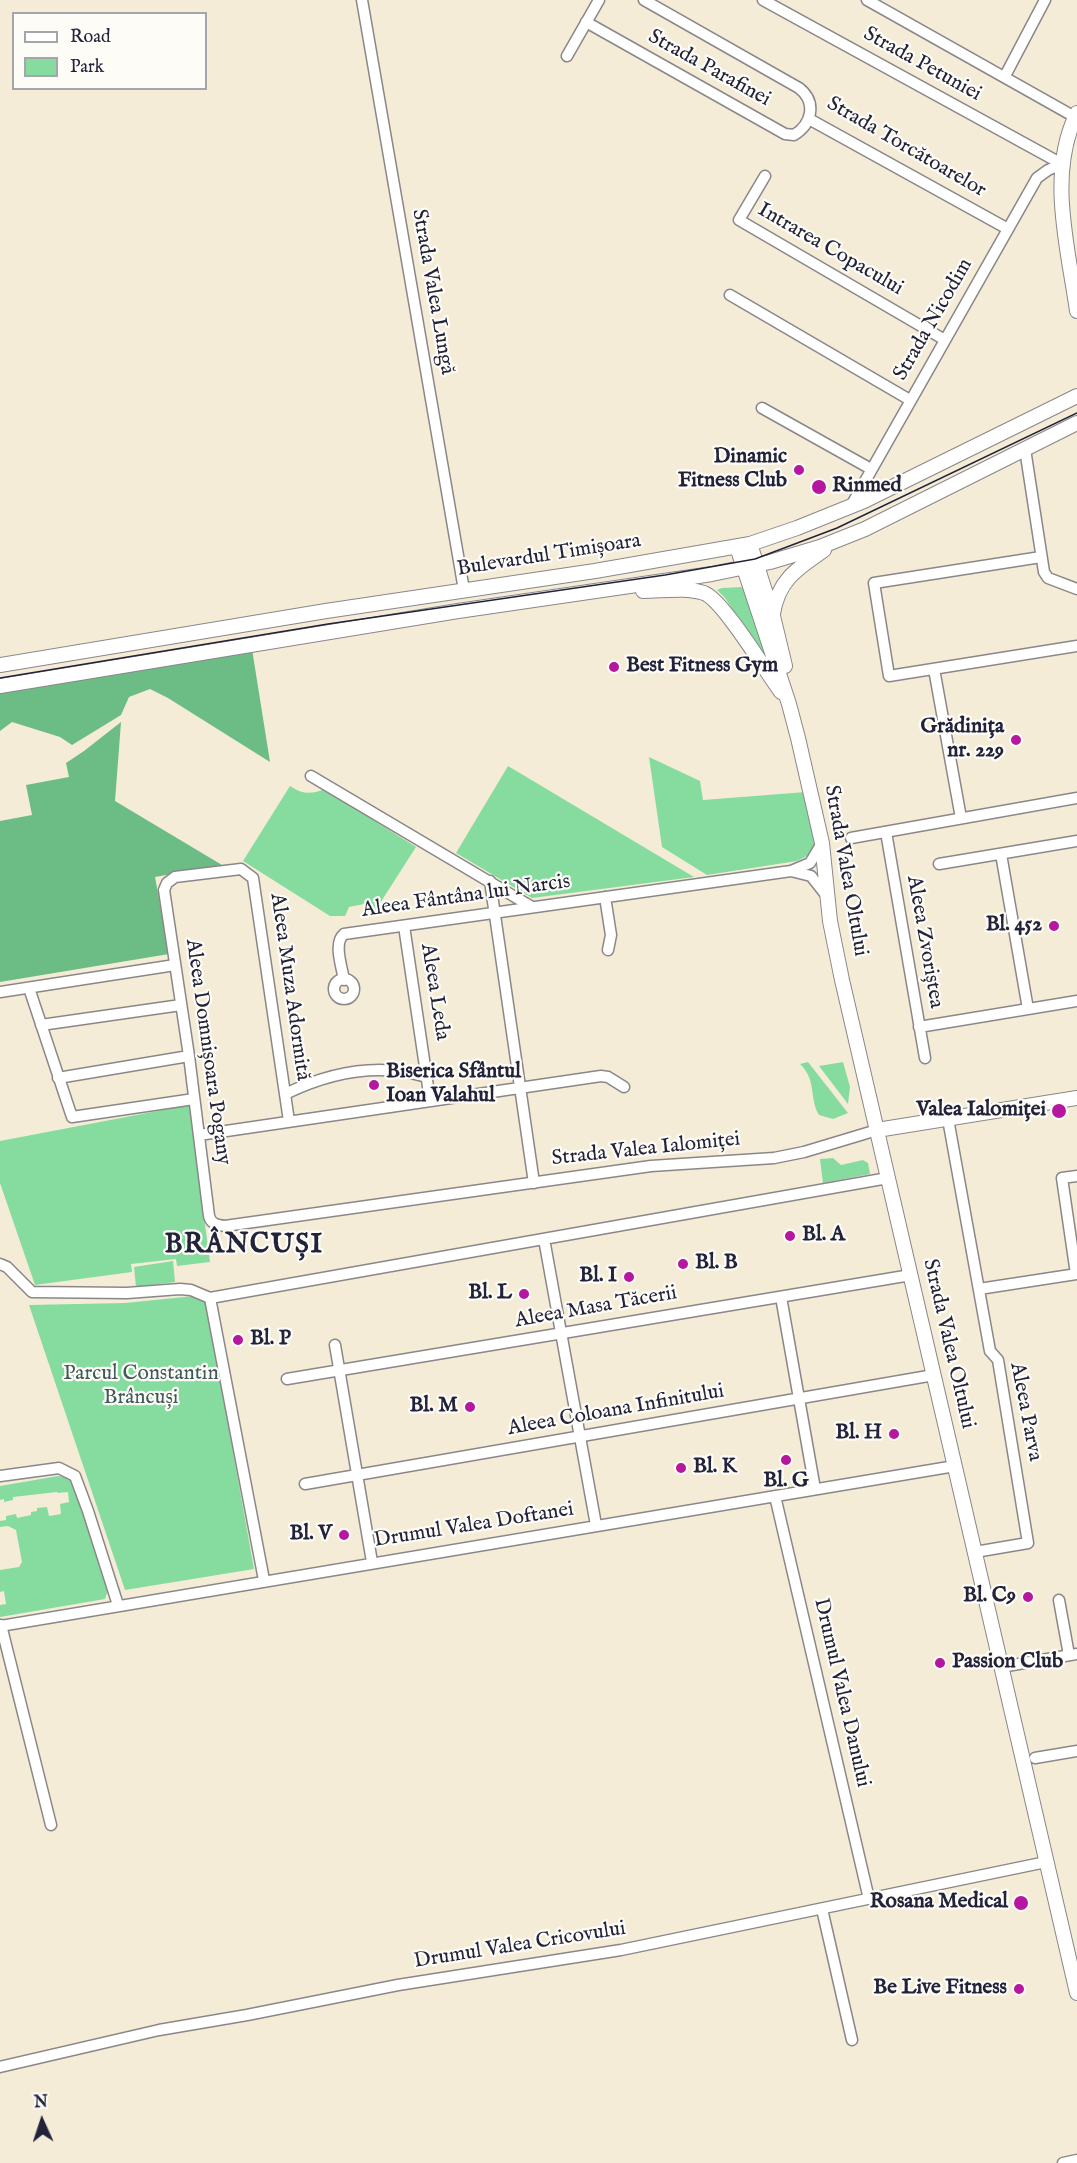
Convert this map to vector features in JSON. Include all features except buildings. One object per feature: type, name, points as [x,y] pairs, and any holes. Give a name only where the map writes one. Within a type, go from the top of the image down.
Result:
[{"type":"main road","points":[[1076,115],[1068,134],[1062,164],[1063,210],[1077,311]]},
{"type":"main road","name":"Bulevardul Timișoara","points":[[0,665],[662,560],[743,545],[797,528],[851,506],[1077,396]]},
{"type":"main road","name":"Bulevardul Timișoara","points":[[0,686],[458,611],[751,567],[804,553],[841,539],[1077,423]]},
{"type":"main road","points":[[773,616],[778,592],[789,577],[841,539]]},
{"type":"main road","name":"Strada Valea Oltului","points":[[743,545],[773,616],[784,663],[789,704]]},
{"type":"main road","points":[[662,560],[667,580]]},
{"type":"main road","name":"Strada Valea Oltului","points":[[751,567],[789,704],[822,843],[833,937],[1077,1993]]},
{"type":"main road","points":[[596,591],[689,591],[701,592],[713,598],[789,704]]},
{"type":"main road","points":[[35,660],[39,679]]},
{"type":"main road","name":"Strada Valea Ialomiței","points":[[877,1130],[1077,1098]]},
{"type":"street","name":"Strada Valea Lungă","points":[[362,0],[464,590]]},
{"type":"street","points":[[567,56],[599,0]]},
{"type":"street","name":"Strada Torcătoarelor","points":[[644,0],[799,88],[810,102],[809,119],[1008,229]]},
{"type":"street","name":"Strada Petuniei","points":[[763,0],[1062,164]]},
{"type":"street","points":[[867,0],[1076,115]]},
{"type":"street","points":[[1005,76],[1045,0]]},
{"type":"street","name":"Strada Parafinei","points":[[586,22],[785,134],[794,135],[809,119]]},
{"type":"street","name":"Strada Nicodim","points":[[851,506],[1037,178],[1042,173],[1062,164]]},
{"type":"street","name":"Intrarea Copacului","points":[[765,176],[739,220],[945,340]]},
{"type":"street","points":[[730,296],[910,400]]},
{"type":"street","points":[[762,408],[871,469]]},
{"type":"street","points":[[1025,449],[1045,576],[1077,589]]},
{"type":"street","points":[[1041,557],[874,583],[889,676],[1077,646]]},
{"type":"street","points":[[934,669],[961,818]]},
{"type":"street","points":[[311,776],[532,907]]},
{"type":"street","points":[[851,838],[1077,798]]},
{"type":"street","name":"Aleea Zvoriștea","points":[[885,832],[925,1058]]},
{"type":"street","points":[[939,864],[1077,841]]},
{"type":"street","name":"Aleea Fântâna lui Narcis","points":[[344,980],[339,944],[344,934],[791,871],[810,863],[822,843]]},
{"type":"street","points":[[1001,854],[1028,1009]]},
{"type":"street","name":"Aleea Muza Adormită","points":[[167,883],[174,877],[241,868],[253,878],[289,1121]]},
{"type":"street","points":[[791,871],[811,876],[827,895]]},
{"type":"street","points":[[490,881],[534,1183]]},
{"type":"street","name":"Aleea Domnișoara Pogany","points":[[167,883],[164,890],[189,1056],[209,1216],[210,1221],[216,1225]]},
{"type":"street","points":[[605,897],[611,935],[608,950]]},
{"type":"street","name":"Aleea Leda","points":[[404,926],[430,1100]]},
{"type":"street","points":[[0,992],[175,965]]},
{"type":"street","points":[[28,988],[72,1117],[194,1099]]},
{"type":"street","points":[[919,1027],[1077,1001]]},
{"type":"street","points":[[41,1025],[181,1005]]},
{"type":"street","points":[[58,1078],[189,1056]]},
{"type":"street","points":[[285,1094],[310,1081],[364,1070],[393,1070],[427,1077]]},
{"type":"street","points":[[199,1135],[601,1076],[608,1077],[624,1087]]},
{"type":"street","name":"Aleea Parva","points":[[948,1119],[990,1351],[998,1360],[1028,1543],[975,1552]]},
{"type":"street","name":"Strada Valea Ialomiței","points":[[216,1225],[225,1226],[664,1165],[774,1158],[815,1149],[877,1130]]},
{"type":"street","points":[[979,1289],[1077,1274],[1062,1178],[1077,1176]]},
{"type":"street","points":[[3,1266],[32,1292],[127,1293],[180,1289],[191,1290],[210,1298],[888,1178]]},
{"type":"street","points":[[544,1239],[596,1525]]},
{"type":"street","name":"Aleea Masa Tăcerii","points":[[287,1379],[910,1275]]},
{"type":"street","points":[[781,1297],[815,1489]]},
{"type":"street","points":[[210,1298],[264,1580]]},
{"type":"street","points":[[335,1345],[372,1562]]},
{"type":"street","name":"Aleea Coloana Infinitului","points":[[305,1484],[934,1375]]},
{"type":"street","name":"Drumul Valea Doftanei","points":[[1,1625],[955,1467]]},
{"type":"street","points":[[0,1476],[59,1468],[75,1476],[118,1605]]},
{"type":"street","name":"Drumul Valea Danului","points":[[775,1496],[869,1899]]},
{"type":"street","points":[[1001,1667],[1073,1654],[1059,1600]]},
{"type":"street","points":[[1,1625],[51,1825]]},
{"type":"street","points":[[1035,1758],[1077,1751]]},
{"type":"street","name":"Drumul Valea Cricovului","points":[[0,2067],[159,2030],[398,1985],[621,1950],[1046,1862]]},
{"type":"street","points":[[822,1909],[852,2040]]},
{"type":"street","points":[[1063,2163],[1077,2160]]},
{"type":"green space","points":[[743,587],[765,658],[725,598],[717,590]]},
{"type":"green space","points":[[252,649],[270,762],[150,689],[129,697],[121,715],[72,745],[60,737],[12,722],[0,731],[0,692]]},
{"type":"green space","points":[[121,722],[115,801],[222,865],[155,877],[169,954],[0,982],[0,821],[32,815],[26,785],[69,777],[66,763]]},
{"type":"green space","points":[[649,757],[700,781],[703,800],[806,792],[816,841],[812,852],[797,861],[707,875],[662,847]]},
{"type":"green space","points":[[508,766],[694,877],[532,898],[456,853]]},
{"type":"green space","points":[[290,786],[307,793],[324,789],[416,847],[375,911],[364,904],[349,907],[345,916],[330,916],[243,861]]},
{"type":"green space","points":[[808,1062],[848,1113],[833,1119],[819,1115],[814,1103],[809,1076],[800,1064]]},
{"type":"green space","points":[[843,1062],[850,1087],[848,1104],[819,1066]]},
{"type":"green space","points":[[189,1105],[210,1262],[177,1266],[176,1259],[131,1264],[132,1272],[35,1285],[0,1183],[0,1141]]},
{"type":"green space","points":[[833,1158],[841,1165],[863,1160],[868,1163],[870,1174],[823,1183],[820,1159]]},
{"type":"green space","points":[[173,1261],[175,1282],[136,1287],[134,1267]]},
{"type":"green space","name":"Parcul Constantin Brâncuși","points":[[194,1296],[206,1300],[254,1569],[125,1590],[29,1305],[125,1303]]},
{"type":"green space","points":[[58,1476],[66,1477],[72,1482],[108,1590],[105,1599],[0,1617],[0,1605],[6,1604],[4,1591],[0,1592],[0,1570],[19,1567],[22,1562],[16,1530],[8,1526],[0,1527],[0,1521],[6,1520],[6,1516],[16,1514],[17,1518],[31,1515],[31,1512],[37,1511],[37,1508],[47,1507],[49,1516],[61,1514],[60,1504],[69,1502],[68,1492],[57,1492],[13,1497],[13,1500],[4,1502],[4,1499],[0,1500],[0,1486]]},
{"type":"tram line","points":[[0,678],[328,624],[665,575],[755,559],[837,528],[1077,413]]},
{"type":"place","name":"Dinamic Fitness Club","points":[[799,470]]},
{"type":"place","name":"Rinmed","points":[[819,487]]},
{"type":"place","name":"Best Fitness Gym","points":[[614,667]]},
{"type":"place","name":"Grădinița nr. 229","points":[[1016,740]]},
{"type":"place","name":"Bl. 452","points":[[1054,926]]},
{"type":"place","name":"Biserica Sfântul Ioan Valahul","points":[[374,1085]]},
{"type":"place","name":"Valea Ialomiței","points":[[1059,1111]]},
{"type":"place","name":"Bl. A","points":[[790,1236]]},
{"type":"place","name":"Bl. B","points":[[683,1264]]},
{"type":"place","name":"Bl. I","points":[[629,1277]]},
{"type":"place","name":"Bl. L","points":[[524,1294]]},
{"type":"place","name":"Bl. P","points":[[238,1340]]},
{"type":"place","name":"Bl. M","points":[[470,1407]]},
{"type":"place","name":"Bl. H","points":[[894,1434]]},
{"type":"place","name":"Bl. G","points":[[786,1460]]},
{"type":"place","name":"Bl. K","points":[[681,1468]]},
{"type":"place","name":"Bl. V","points":[[344,1535]]},
{"type":"place","name":"Bl. C9","points":[[1028,1597]]},
{"type":"place","name":"Passion Club","points":[[940,1663]]},
{"type":"place","name":"Rosana Medical","points":[[1021,1903]]},
{"type":"place","name":"Be Live Fitness","points":[[1019,1989]]},
{"type":"district","name":"BRÂNCUȘI","points":[[244,1246]]}]
